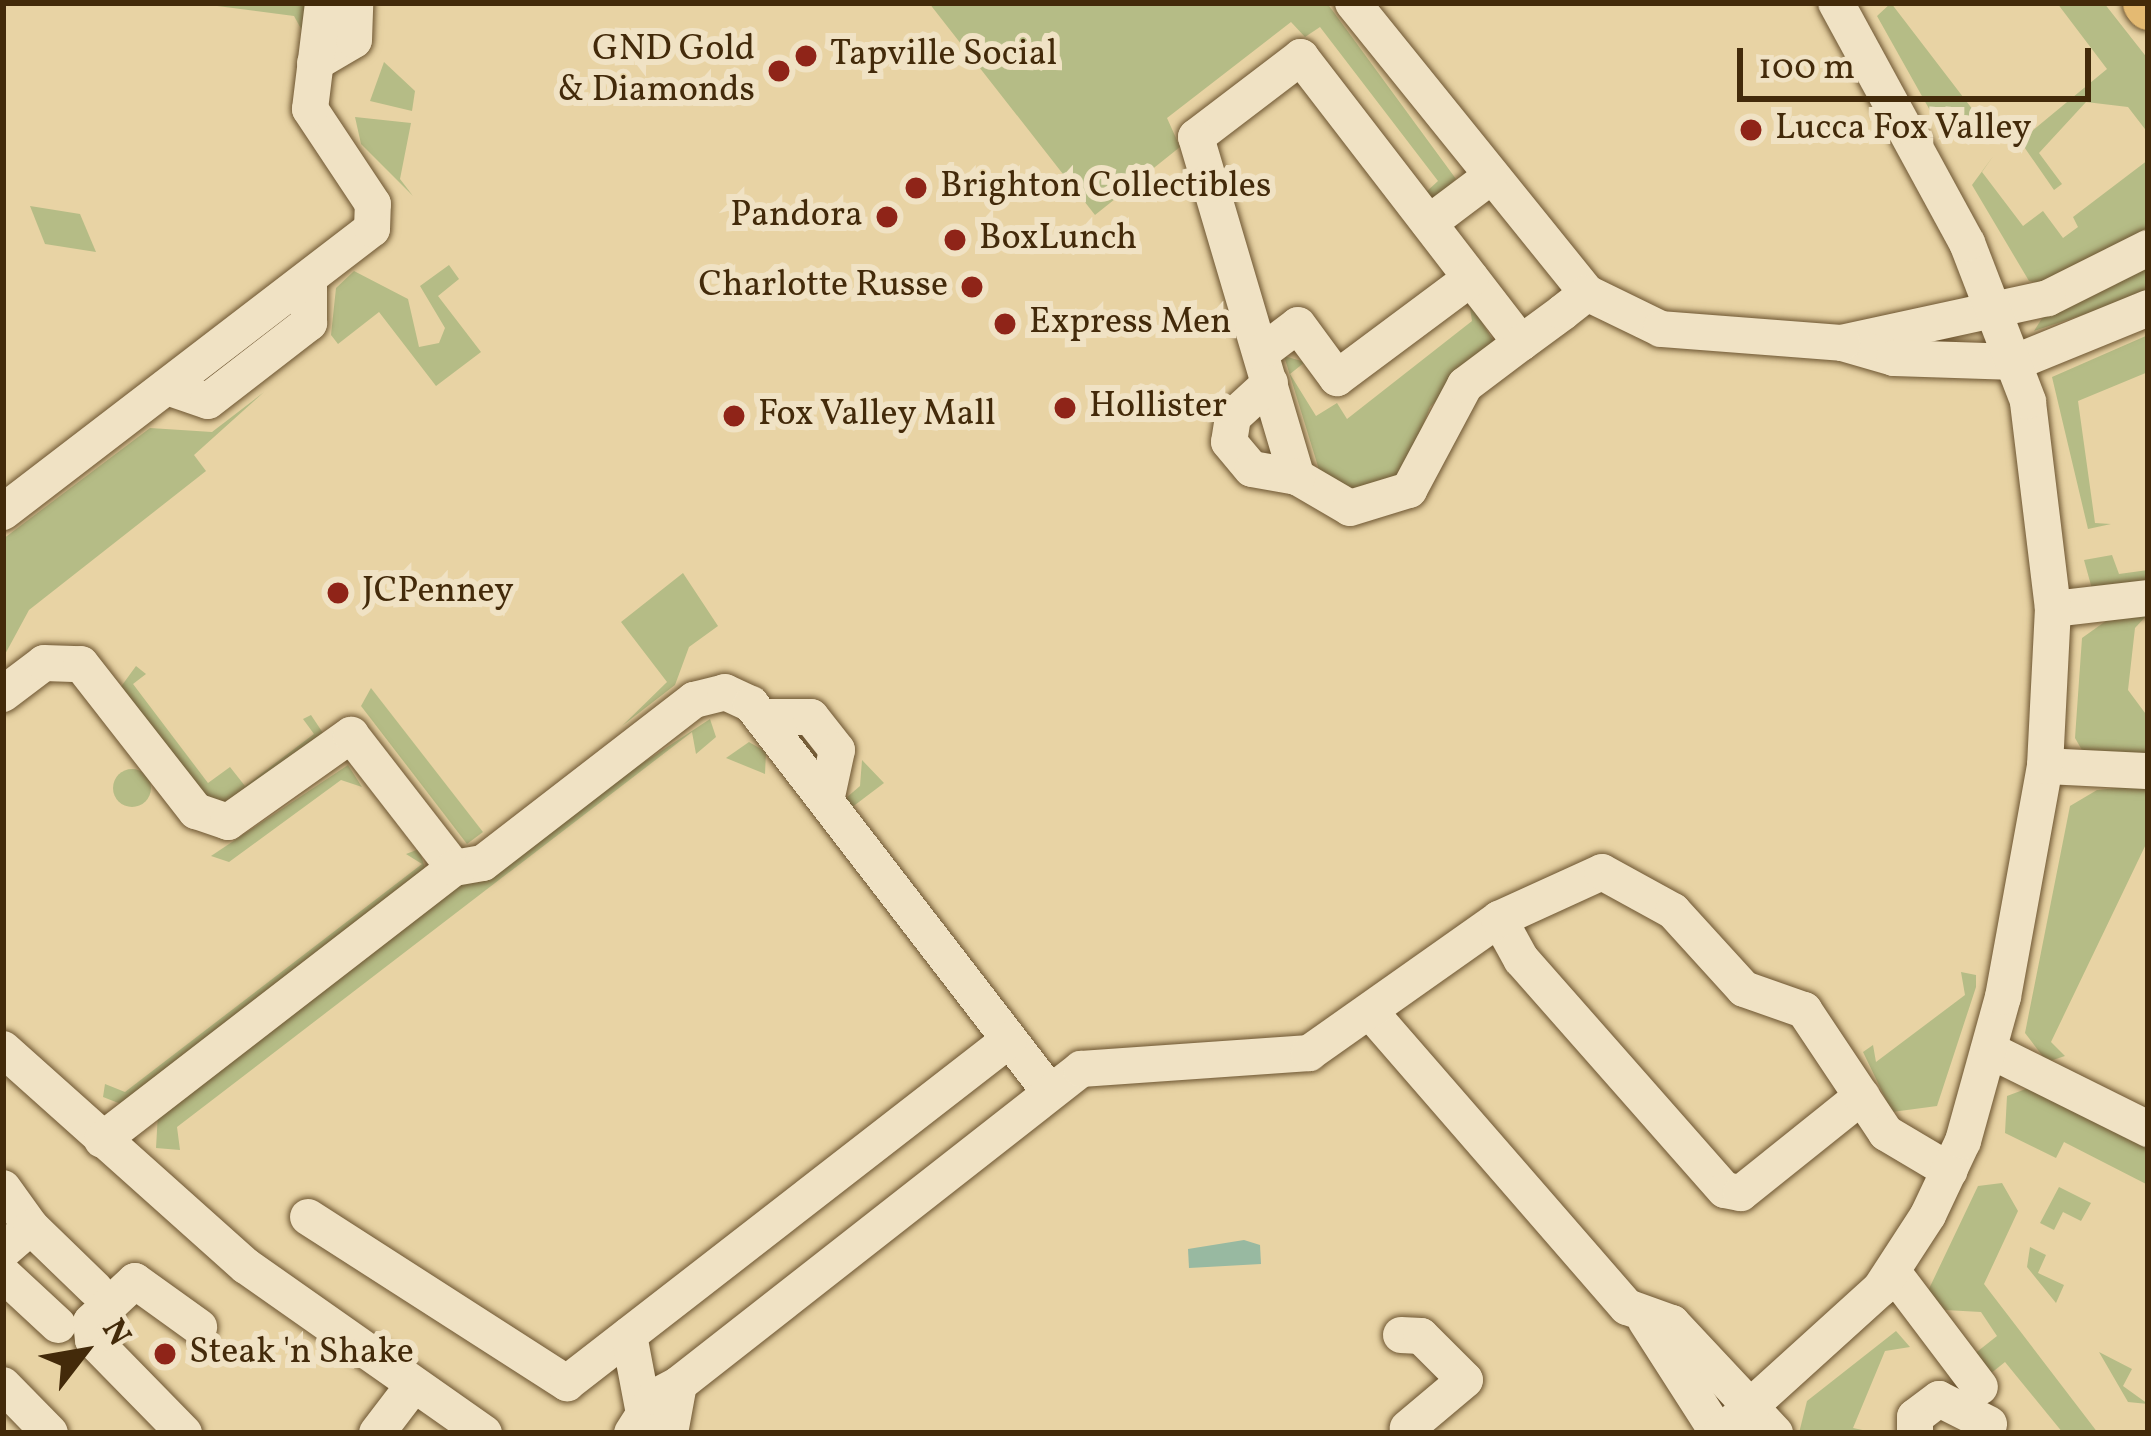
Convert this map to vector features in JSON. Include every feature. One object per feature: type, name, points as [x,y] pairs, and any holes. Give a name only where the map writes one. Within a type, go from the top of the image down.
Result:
[{"type":"street","points":[[3,512],[372,229],[373,204],[310,109],[322,3]]},
{"type":"street","points":[[315,63],[354,40],[355,3]]},
{"type":"street","points":[[1353,3],[1489,178],[1588,293],[1660,329],[1842,343],[1894,358],[2016,362],[2148,308]]},
{"type":"street","points":[[1373,1015],[1646,1321],[1720,1433],[1763,1421],[1893,1272],[1950,1171],[1989,1050],[2045,766],[2053,609],[2016,362],[1998,313],[1845,7]]},
{"type":"street","points":[[1297,477],[1196,137],[1301,57],[1521,344]]},
{"type":"street","points":[[1430,224],[1489,178]]},
{"type":"street","points":[[1842,343],[1998,313],[2083,286],[2148,248]]},
{"type":"street","points":[[1471,278],[1337,378],[1298,325],[1233,417],[1229,442],[1252,469],[1297,477],[1350,508],[1408,490],[1441,415],[1588,293]]},
{"type":"street","points":[[2053,609],[2148,598]]},
{"type":"street","points":[[3,694],[44,663],[81,664],[196,811],[228,822],[351,735],[454,868]]},
{"type":"street","points":[[101,1140],[454,868],[483,863],[694,700],[725,692],[761,718],[1048,1090]]},
{"type":"street","points":[[2045,766],[2148,771]]},
{"type":"street","points":[[649,1427],[679,1384],[1048,1090],[1081,1069],[1309,1053],[1373,1015],[1499,919],[1602,872],[1640,884],[1744,989],[1804,1010],[1886,1133],[1950,1171]]},
{"type":"street","points":[[1499,919],[1521,958],[1725,1190],[1741,1193],[1862,1096]]},
{"type":"street","points":[[308,1217],[567,1383],[1009,1040]]},
{"type":"street","points":[[3,1049],[246,1266],[462,1428]]},
{"type":"street","points":[[1989,1050],[2148,1129]]},
{"type":"street","points":[[3,1188],[32,1227],[95,1289]]},
{"type":"street","points":[[3,1251],[32,1227]]},
{"type":"street","points":[[1893,1272],[1980,1387]]},
{"type":"street","points":[[3,1274],[58,1325]]},
{"type":"street","points":[[184,1433],[93,1340],[91,1322],[135,1281],[199,1327]]},
{"type":"street","points":[[1646,1321],[1672,1323],[1763,1421]]},
{"type":"street","points":[[628,1335],[649,1427]]},
{"type":"street","points":[[1401,1335],[1421,1336],[1465,1380],[1408,1428]]},
{"type":"street","points":[[3,1385],[50,1433]]},
{"type":"street","points":[[377,1433],[412,1387]]},
{"type":"street","points":[[1915,1433],[1915,1417],[1939,1399],[1993,1429]]},
{"type":"street","points":[[1936,1433],[1958,1416],[1993,1429]]},
{"type":"shaded area","points":[[194,3],[310,3],[305,36],[294,16]]},
{"type":"shaded area","points":[[929,3],[1327,3],[1456,179],[1433,201],[1425,193],[1438,181],[1320,27],[1305,37],[1291,22],[1167,118],[1180,147],[1095,215]]},
{"type":"shaded area","points":[[1891,3],[1983,123],[2001,117],[1968,141],[1946,139],[1877,16]]},
{"type":"shaded area","points":[[2057,3],[2104,3],[2148,59],[2148,133],[2128,107],[2086,102],[2039,153],[2062,184],[2054,190],[2020,141],[2107,69]]},
{"type":"shaded area","points":[[384,62],[415,91],[412,111],[370,101]]},
{"type":"shaded area","points":[[355,117],[411,123],[400,179],[413,196],[361,144]]},
{"type":"shaded area","points":[[1994,155],[1982,172],[2023,226],[2043,211],[2063,238],[2078,227],[2073,217],[2148,160],[2148,228],[2045,284],[2029,281],[1972,185]]},
{"type":"shaded area","points":[[30,206],[80,214],[96,252],[45,244]]},
{"type":"shaded area","points":[[2148,262],[2148,293],[2034,331],[2044,315]]},
{"type":"shaded area","points":[[449,265],[459,279],[438,296],[481,352],[436,386],[379,312],[338,344],[331,335],[336,288],[354,271],[408,299],[419,347],[439,343],[445,328],[420,286]]},
{"type":"shaded area","points":[[1469,301],[1494,342],[1430,407],[1404,474],[1356,494],[1320,473],[1284,356],[1305,362],[1290,374],[1316,416],[1337,403],[1347,419],[1472,321]]},
{"type":"shaded area","points":[[2148,335],[2148,372],[2078,401],[2095,523],[2111,524],[2088,529],[2052,377]]},
{"type":"shaded area","points":[[264,392],[194,455],[206,471],[29,610],[3,658],[3,539],[150,428],[212,432]]},
{"type":"shaded area","points":[[2112,555],[2119,574],[2148,570],[2148,587],[2092,589],[2084,560]]},
{"type":"shaded area","points":[[683,573],[718,626],[689,647],[675,685],[622,726],[667,682],[621,622]]},
{"type":"shaded area","points":[[2148,614],[2135,628],[2128,690],[2148,717],[2148,757],[2086,757],[2075,738],[2082,638],[2110,618]]},
{"type":"shaded area","points":[[136,666],[146,674],[133,684],[208,783],[230,767],[245,786],[314,734],[303,719],[311,715],[323,733],[229,803],[209,799],[120,688]]},
{"type":"shaded area","points":[[371,688],[483,832],[467,844],[361,706]]},
{"type":"shaded area","points":[[710,719],[716,737],[696,754],[692,732],[177,1127],[180,1150],[156,1148],[158,1113],[452,888]]},
{"type":"shaded area","points":[[749,742],[766,752],[765,774],[726,758]]},
{"type":"shaded area","points":[[862,760],[884,783],[851,808],[846,798],[860,786]]},
{"type":"shaded area","points":[[348,765],[362,787],[341,780],[229,862],[211,856]]},
{"type":"shaded area","points":[[132,769],[146,774],[151,788],[146,802],[132,807],[118,802],[113,788],[118,774]]},
{"type":"shaded area","points":[[2148,785],[2148,840],[2051,1042],[2065,1056],[2047,1062],[2025,1033],[2070,806],[2097,790]]},
{"type":"shaded area","points":[[419,849],[425,868],[121,1104],[103,1097],[105,1084],[125,1092],[422,864],[406,854]]},
{"type":"shaded area","points":[[1961,972],[1976,975],[1976,987],[1937,1106],[1892,1112],[1863,1052],[1873,1045],[1876,1062],[1965,995]]},
{"type":"shaded area","points":[[2031,1087],[2148,1141],[2148,1185],[2064,1142],[2056,1158],[2005,1133],[2007,1096]]},
{"type":"shaded area","points":[[2002,1183],[2018,1211],[1984,1284],[2098,1433],[2063,1433],[2005,1362],[1990,1374],[1973,1355],[1997,1336],[1981,1312],[1945,1310],[1927,1293],[1978,1186]]},
{"type":"shaded area","points":[[2059,1187],[2091,1203],[2081,1221],[2063,1212],[2054,1230],[2040,1223]]},
{"type":"shaded area","points":[[1244,1240],[1260,1245],[1261,1264],[1189,1268],[1188,1249]]},
{"type":"shaded area","points":[[2030,1247],[2046,1255],[2038,1273],[2064,1285],[2056,1303],[2027,1267]]},
{"type":"shaded area","points":[[1896,1331],[1910,1347],[1885,1351],[1853,1428],[1877,1433],[1799,1433],[1807,1401]]},
{"type":"shaded area","points":[[2099,1352],[2132,1369],[2123,1386],[2148,1404],[2128,1402]]},
{"type":"place","name":"Tapville Social","points":[[806,56]]},
{"type":"place","name":"GND Gold & Diamonds","points":[[779,71]]},
{"type":"place","name":"Lucca Fox Valley","points":[[1751,130]]},
{"type":"place","name":"Brighton Collectibles","points":[[916,188]]},
{"type":"place","name":"Pandora","points":[[887,217]]},
{"type":"place","name":"BoxLunch","points":[[955,240]]},
{"type":"place","name":"Charlotte Russe","points":[[972,287]]},
{"type":"place","name":"Express Men","points":[[1005,324]]},
{"type":"place","name":"Hollister","points":[[1065,408]]},
{"type":"place","name":"Fox Valley Mall","points":[[734,416]]},
{"type":"place","name":"JCPenney","points":[[338,593]]},
{"type":"place","name":"Steak 'n Shake","points":[[165,1354]]}]
